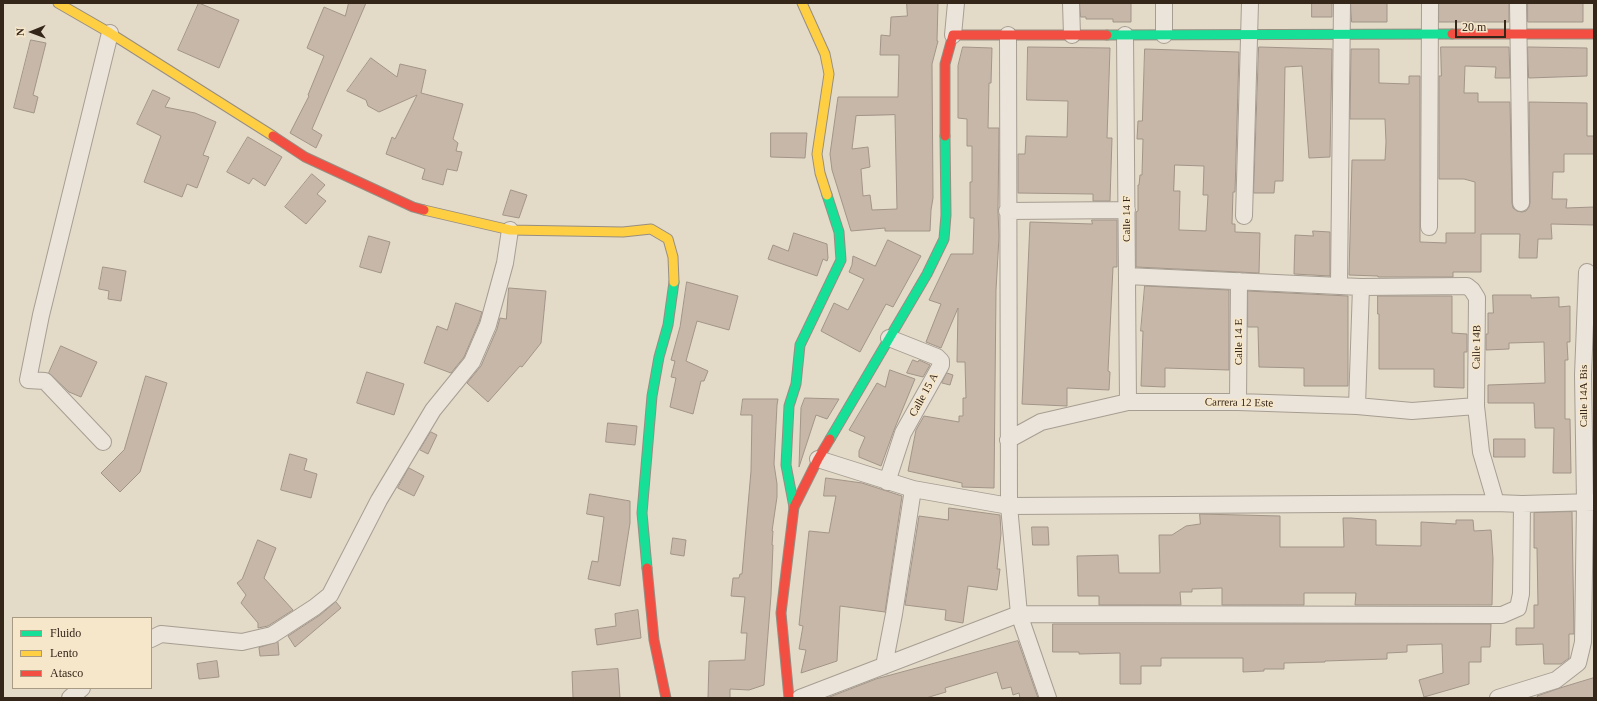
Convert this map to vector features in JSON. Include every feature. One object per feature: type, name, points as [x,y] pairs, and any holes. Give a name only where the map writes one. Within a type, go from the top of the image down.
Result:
[{"type":"street","points":[[58,3],[110,34],[305,157],[413,207],[510,230],[624,232],[651,229],[668,239],[673,256],[674,288],[668,325],[659,356],[652,396],[642,513],[654,640],[666,698]]},
{"type":"street","points":[[789,698],[782,613],[794,507],[786,465],[789,406],[796,384],[800,345],[841,260],[839,232],[820,173],[817,154],[829,74],[825,54],[802,3]]},
{"type":"street","points":[[794,507],[818,460],[927,274],[944,239],[946,215],[945,64],[953,35],[956,3]]},
{"type":"street","points":[[1071,3],[1072,35]]},
{"type":"street","points":[[1164,3],[1164,35]]},
{"type":"street","points":[[1244,216],[1250,3]]},
{"type":"street","points":[[1339,285],[1342,3]]},
{"type":"street","points":[[1429,227],[1430,3]]},
{"type":"street","points":[[1518,3],[1521,204]]},
{"type":"street","points":[[103,442],[45,381],[28,380],[41,315],[110,34]]},
{"type":"street","points":[[953,35],[1594,34]]},
{"type":"street","points":[[1008,35],[1007,211],[1009,506],[1019,614],[1048,698]]},
{"type":"street","name":"Calle 14 F","points":[[1125,35],[1128,402]]},
{"type":"street","points":[[1007,211],[1127,210]]},
{"type":"street","points":[[152,638],[161,634],[242,642],[272,635],[314,608],[330,595],[379,500],[433,410],[472,362],[488,325],[505,263],[510,230]]},
{"type":"street","name":"Calle 14A Bis","points":[[1498,698],[1556,680],[1578,663],[1582,642],[1590,502],[1587,272]]},
{"type":"street","points":[[1127,276],[1360,287],[1357,406]]},
{"type":"street","name":"Calle 14 E","points":[[1238,402],[1239,281]]},
{"type":"street","name":"Calle 14B","points":[[1360,287],[1467,286],[1472,290],[1477,298],[1476,406],[1481,452],[1496,502]]},
{"type":"street","name":"Calle 15 A","points":[[887,482],[903,433],[941,365],[941,361],[937,357],[889,338]]},
{"type":"street","name":"Carrera 12 Este","points":[[1008,440],[1040,422],[1128,402],[1238,402],[1357,406],[1412,411],[1476,406]]},
{"type":"street","points":[[818,460],[913,489],[1009,506],[1496,502],[1522,504],[1590,502]]},
{"type":"street","points":[[884,666],[894,614],[913,489]]},
{"type":"street","points":[[800,698],[1019,614],[1502,615],[1518,608],[1521,594],[1522,504]]},
{"type":"street","points":[[70,698],[81,689]]},
{"type":"building","points":[[199,3],[239,20],[219,68],[178,50]]},
{"type":"building","points":[[349,3],[366,3],[312,129],[322,135],[316,148],[290,133],[309,96],[308,95],[324,56],[307,48],[324,7],[345,16]]},
{"type":"building","points":[[907,3],[938,3],[938,41],[932,64],[933,198],[930,231],[885,231],[885,228],[851,231],[832,170],[830,154],[838,97],[898,97],[899,55],[880,55],[881,35],[890,36],[891,17],[907,16]],"holes":[[[895,115],[897,209],[872,210],[870,195],[863,196],[861,169],[870,167],[868,147],[852,149],[856,116]]]},
{"type":"building","points":[[1080,3],[1131,3],[1131,22],[1113,22],[1113,19],[1086,19],[1086,17],[1081,17]]},
{"type":"building","points":[[1312,3],[1332,3],[1332,17],[1312,17]]},
{"type":"building","points":[[1351,3],[1387,3],[1387,22],[1352,22]]},
{"type":"building","points":[[1439,3],[1509,3],[1509,22],[1439,22]]},
{"type":"building","points":[[1528,3],[1583,3],[1583,22],[1528,22]]},
{"type":"building","points":[[31,40],[46,43],[33,95],[38,97],[34,113],[14,108]]},
{"type":"building","points":[[963,47],[992,48],[991,83],[989,83],[988,128],[999,128],[999,237],[996,290],[994,488],[962,487],[962,483],[908,471],[916,430],[924,416],[959,422],[959,416],[963,416],[963,398],[966,398],[965,362],[957,362],[958,308],[941,348],[926,342],[941,304],[929,300],[951,254],[973,254],[974,218],[970,218],[972,146],[967,146],[967,119],[958,118],[958,66]]},
{"type":"building","points":[[1028,47],[1110,48],[1107,138],[1112,138],[1110,201],[1093,201],[1093,194],[1018,193],[1018,154],[1025,154],[1026,136],[1067,137],[1068,101],[1027,100]]},
{"type":"building","points":[[1259,47],[1332,49],[1330,157],[1309,158],[1302,66],[1285,67],[1283,181],[1275,181],[1274,193],[1254,193]]},
{"type":"building","points":[[1441,47],[1509,47],[1510,78],[1495,78],[1496,67],[1465,66],[1464,93],[1478,93],[1478,102],[1510,102],[1512,203],[1513,208],[1517,211],[1526,211],[1530,203],[1529,102],[1587,103],[1587,136],[1594,136],[1594,154],[1564,154],[1564,172],[1553,172],[1552,199],[1567,199],[1566,208],[1594,207],[1594,225],[1551,224],[1552,239],[1538,239],[1537,258],[1519,258],[1520,234],[1481,234],[1481,272],[1453,272],[1453,277],[1378,277],[1349,275],[1352,160],[1385,160],[1386,142],[1385,119],[1350,119],[1351,49],[1379,49],[1379,83],[1409,84],[1409,76],[1420,76],[1420,242],[1446,243],[1446,233],[1475,233],[1475,182],[1464,179],[1439,179],[1439,76],[1441,76]]},
{"type":"building","points":[[1528,47],[1587,48],[1587,76],[1529,78]]},
{"type":"building","points":[[1145,49],[1239,52],[1235,192],[1233,192],[1232,224],[1235,224],[1235,232],[1260,233],[1259,273],[1136,267],[1136,212],[1138,211],[1138,185],[1140,175],[1142,175],[1143,139],[1137,139],[1138,121],[1142,121]],"holes":[[[1175,165],[1204,166],[1203,195],[1208,195],[1206,231],[1179,230],[1180,191],[1174,191]]]},
{"type":"building","points":[[371,58],[397,77],[400,64],[426,70],[421,93],[463,104],[453,139],[458,143],[456,151],[462,152],[457,171],[447,169],[443,185],[422,179],[425,169],[386,154],[392,137],[395,139],[417,95],[379,112],[368,106],[366,100],[347,91]]},
{"type":"building","points":[[153,90],[170,98],[165,107],[195,113],[216,122],[203,155],[209,157],[197,188],[187,184],[182,197],[144,182],[161,136],[137,124]]},
{"type":"building","points":[[771,133],[807,133],[805,158],[771,157]]},
{"type":"building","points":[[248,137],[282,157],[265,186],[253,178],[249,184],[227,172]]},
{"type":"building","points":[[312,174],[325,185],[317,194],[326,201],[306,224],[285,207]]},
{"type":"building","points":[[511,190],[527,195],[519,218],[503,215]]},
{"type":"building","points":[[1092,220],[1117,220],[1117,267],[1113,267],[1108,371],[1110,372],[1109,390],[1067,388],[1067,406],[1022,404],[1030,222],[1092,224]]},
{"type":"building","points":[[1313,231],[1330,232],[1330,276],[1294,274],[1295,235],[1313,236]]},
{"type":"building","points":[[794,233],[827,244],[828,258],[827,261],[823,259],[817,276],[768,259],[773,245],[788,251]]},
{"type":"building","points":[[369,236],[390,242],[381,273],[360,267]]},
{"type":"building","points":[[888,240],[921,256],[893,307],[886,304],[860,352],[821,331],[834,303],[848,310],[864,279],[849,272],[852,265],[853,256],[875,266]]},
{"type":"building","points":[[103,267],[126,271],[121,301],[108,299],[109,291],[99,289]]},
{"type":"building","points":[[687,282],[738,296],[729,330],[697,321],[686,361],[708,371],[704,381],[701,381],[693,414],[670,407],[676,378],[671,377],[675,361],[671,360],[680,327]]},
{"type":"building","points":[[1145,286],[1229,290],[1229,370],[1165,368],[1165,387],[1141,386],[1143,331],[1141,331]]},
{"type":"building","points":[[509,288],[546,291],[541,343],[522,367],[520,366],[488,402],[467,383],[481,366],[497,329],[500,318],[506,319]]},
{"type":"building","points":[[1248,291],[1348,296],[1348,386],[1304,386],[1304,368],[1259,367],[1258,327],[1248,327]]},
{"type":"building","points":[[1493,295],[1531,295],[1531,298],[1559,297],[1559,307],[1570,306],[1570,342],[1567,342],[1568,360],[1565,360],[1565,419],[1570,419],[1571,473],[1553,473],[1554,428],[1535,428],[1534,403],[1488,403],[1488,385],[1545,383],[1544,342],[1509,343],[1509,349],[1486,350],[1488,313],[1493,313]]},
{"type":"building","points":[[1378,296],[1452,296],[1452,333],[1467,334],[1467,352],[1464,352],[1464,388],[1434,387],[1434,369],[1379,369]]},
{"type":"building","points":[[456,303],[482,312],[464,357],[451,373],[424,363],[437,326],[447,330]]},
{"type":"building","points":[[61,346],[97,362],[81,397],[69,392],[49,373]]},
{"type":"building","points":[[913,360],[918,362],[919,360],[930,365],[923,377],[907,373]]},
{"type":"building","points":[[890,370],[915,379],[881,466],[859,457],[859,451],[865,437],[849,430],[877,383],[885,387]]},
{"type":"building","points":[[367,372],[404,384],[394,415],[357,403]]},
{"type":"building","points":[[947,373],[953,375],[950,385],[942,383]]},
{"type":"building","points":[[146,376],[167,383],[140,472],[120,492],[101,473],[124,450]]},
{"type":"building","points":[[805,398],[839,399],[827,419],[816,415],[799,467],[801,408]]},
{"type":"building","points":[[743,399],[778,399],[774,464],[777,497],[772,531],[773,545],[771,595],[764,685],[749,690],[730,689],[730,698],[708,698],[709,661],[745,660],[747,633],[741,633],[745,597],[731,596],[733,578],[739,578],[740,574],[742,574],[751,471],[752,415],[741,415]]},
{"type":"building","points":[[608,423],[637,426],[635,445],[606,442]]},
{"type":"building","points":[[431,432],[437,435],[428,454],[420,450]]},
{"type":"building","points":[[1494,439],[1525,439],[1525,457],[1494,457]]},
{"type":"building","points":[[290,454],[307,459],[304,470],[317,474],[311,498],[281,490]]},
{"type":"building","points":[[409,468],[424,476],[414,496],[398,488]]},
{"type":"building","points":[[826,478],[862,483],[902,496],[885,612],[840,606],[837,661],[801,673],[806,650],[799,649],[803,626],[799,625],[809,531],[829,533],[836,496],[824,496]]},
{"type":"building","points":[[590,494],[630,501],[630,523],[620,586],[588,579],[592,561],[598,562],[604,517],[587,514]]},
{"type":"building","points":[[949,508],[1000,515],[1001,534],[997,569],[1000,569],[997,590],[968,586],[963,623],[945,620],[946,610],[905,605],[919,516],[948,520]]},
{"type":"building","points":[[1572,512],[1574,634],[1569,634],[1569,658],[1561,664],[1544,664],[1543,644],[1516,645],[1516,628],[1534,628],[1534,605],[1538,605],[1537,548],[1534,548],[1534,513]]},
{"type":"building","points":[[1200,514],[1280,516],[1280,547],[1344,547],[1343,518],[1376,520],[1376,545],[1421,546],[1421,522],[1456,524],[1456,520],[1473,520],[1474,531],[1491,530],[1493,559],[1492,605],[1355,605],[1356,593],[1304,593],[1304,605],[1222,605],[1222,588],[1192,589],[1192,592],[1180,592],[1181,605],[1099,605],[1099,596],[1078,596],[1077,556],[1118,555],[1119,573],[1160,573],[1159,535],[1172,535],[1186,526],[1200,524]]},
{"type":"building","points":[[1032,527],[1048,527],[1049,545],[1033,545]]},
{"type":"building","points":[[673,538],[686,540],[684,556],[671,554]]},
{"type":"building","points":[[258,540],[276,548],[264,578],[293,610],[268,626],[258,628],[258,623],[241,603],[246,595],[237,583],[242,579]]},
{"type":"building","points":[[336,602],[341,608],[295,647],[288,636],[320,615]]},
{"type":"building","points":[[638,610],[641,638],[597,645],[595,629],[616,626],[615,614]]},
{"type":"building","points":[[1053,624],[1491,624],[1490,647],[1481,647],[1481,662],[1469,662],[1469,684],[1424,697],[1419,680],[1443,673],[1442,644],[1407,645],[1407,652],[1387,653],[1387,659],[1284,663],[1284,669],[1264,669],[1264,671],[1243,672],[1243,658],[1161,658],[1161,666],[1141,666],[1141,684],[1120,684],[1120,653],[1079,654],[1079,652],[1053,652]]},
{"type":"building","points":[[1018,641],[1038,698],[1020,698],[1019,693],[1013,695],[1011,687],[1002,689],[997,672],[945,688],[946,692],[926,698],[827,698],[876,679]]},
{"type":"building","points":[[278,642],[279,655],[260,656],[259,648]]},
{"type":"building","points":[[217,661],[219,677],[199,679],[197,664]]},
{"type":"building","points":[[618,669],[620,698],[573,698],[572,672]]},
{"type":"building","points":[[1594,678],[1594,698],[1538,698],[1537,696],[1563,687]]},
{"type":"traffic: fast","points":[[1107,35],[1452,34]]},
{"type":"traffic: fast","points":[[830,439],[927,274],[944,239],[946,215],[945,136]]},
{"type":"traffic: fast","points":[[794,507],[786,465],[789,406],[796,384],[800,345],[841,260],[839,232],[827,195]]},
{"type":"traffic: fast","points":[[647,568],[642,513],[652,396],[659,357],[668,325],[674,282]]},
{"type":"traffic: slow","points":[[58,3],[110,33],[273,136]]},
{"type":"traffic: slow","points":[[802,3],[825,54],[829,74],[817,154],[820,173],[827,195]]},
{"type":"traffic: slow","points":[[424,210],[510,230],[623,232],[651,229],[668,239],[673,257],[674,282]]},
{"type":"traffic: jam","points":[[1452,34],[1594,34]]},
{"type":"traffic: jam","points":[[945,136],[945,64],[953,35],[1107,35]]},
{"type":"traffic: jam","points":[[273,136],[305,157],[413,207],[424,210]]},
{"type":"traffic: jam","points":[[789,698],[781,613],[794,507],[818,459],[830,439]]},
{"type":"traffic: jam","points":[[647,568],[654,640],[666,698]]}]
